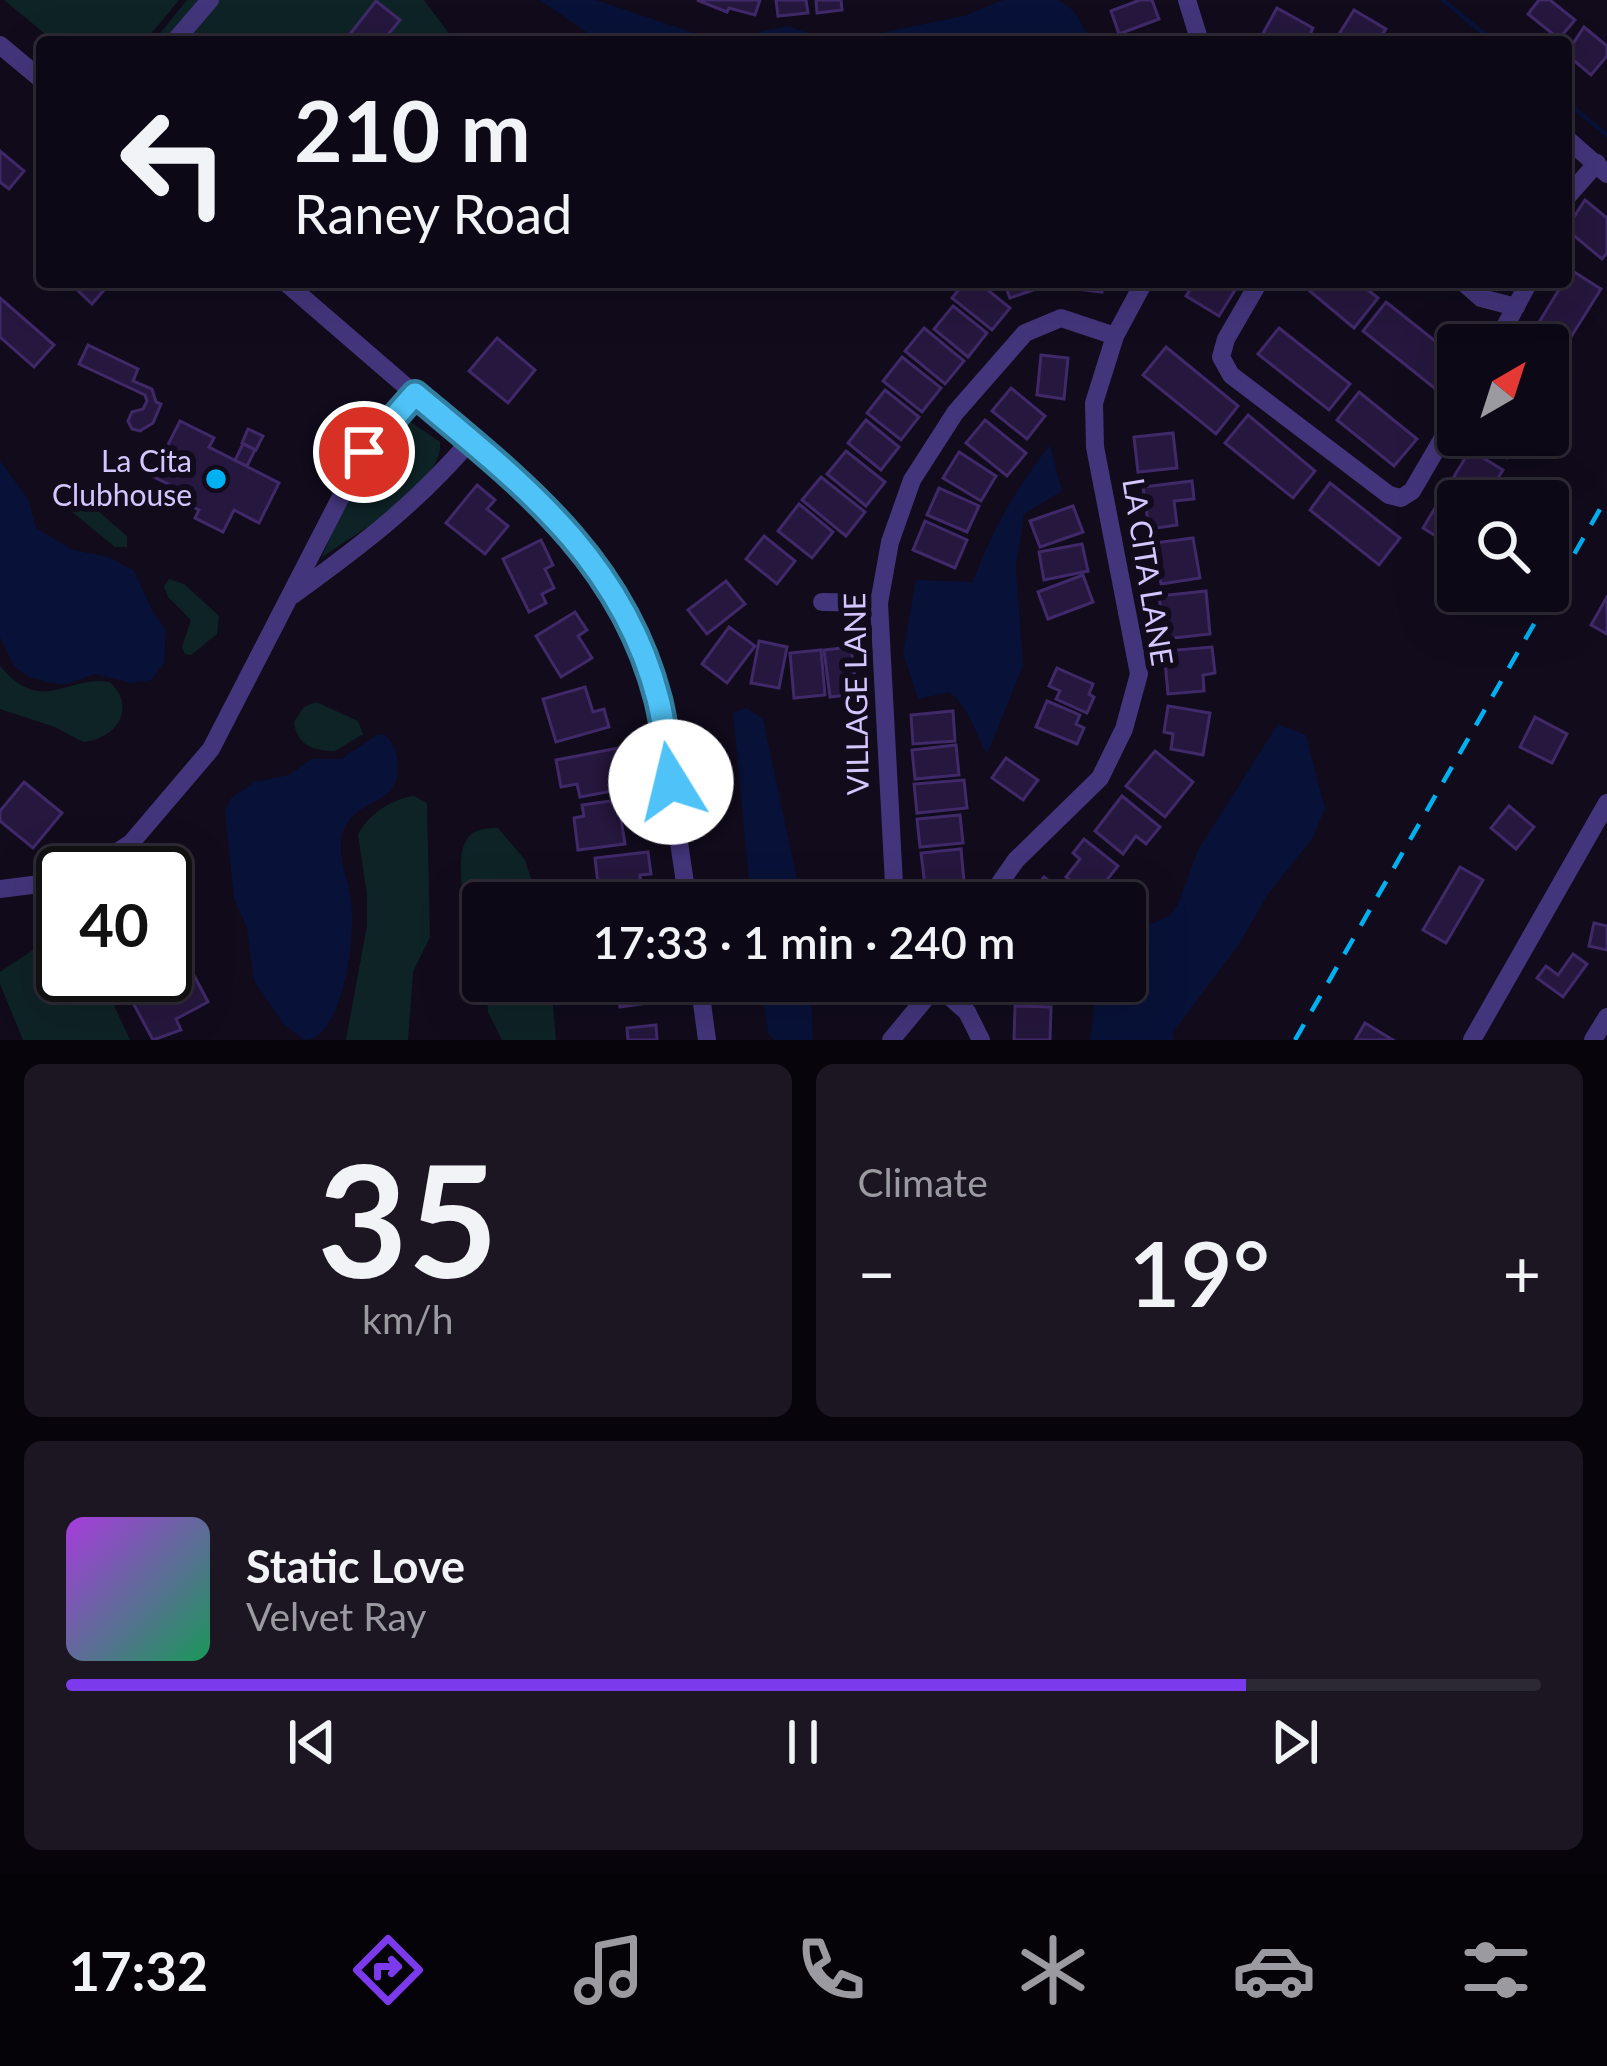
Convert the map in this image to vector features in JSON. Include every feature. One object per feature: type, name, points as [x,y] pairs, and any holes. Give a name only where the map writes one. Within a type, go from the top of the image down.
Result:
[{"type":"street","points":[[179,36],[210,0]]},
{"type":"street","points":[[1193,1],[1199,36]]},
{"type":"street","points":[[0,45],[36,75]]},
{"type":"street","points":[[1572,143],[1602,169],[1572,193]]},
{"type":"street","points":[[292,288],[556,516],[587,552],[639,643],[658,701],[685,882]]},
{"type":"street","name":"LA CITA LANE","points":[[1001,882],[1016,860],[1100,778],[1124,729],[1139,674],[1095,447],[1094,403],[1114,336],[1141,288]]},
{"type":"street","points":[[1256,288],[1226,339],[1221,357],[1231,375],[1388,495],[1401,498],[1412,491],[1437,448]]},
{"type":"street","points":[[1470,288],[1481,298],[1516,307]]},
{"type":"street","points":[[1507,324],[1526,288]]},
{"type":"street","name":"VILLAGE LANE","points":[[894,882],[879,603],[890,542],[912,480],[956,413],[1025,334],[1061,319],[1114,336]]},
{"type":"street","points":[[126,846],[211,749],[364,452],[415,394]]},
{"type":"street","points":[[289,598],[425,493],[471,440]]},
{"type":"street","points":[[822,602],[879,603]]},
{"type":"street","points":[[1472,1040],[1607,802]]},
{"type":"street","points":[[0,889],[36,884]]},
{"type":"street","points":[[702,1002],[707,1040]]},
{"type":"street","points":[[891,1040],[921,1002]]},
{"type":"street","points":[[957,1002],[981,1040]]},
{"type":"street","points":[[1593,1040],[1607,1017]]},
{"type":"green space","points":[[4,0],[179,0],[149,36],[48,36]]},
{"type":"green space","points":[[187,0],[424,0],[451,36],[158,36]]},
{"type":"green space","points":[[408,420],[440,442],[428,475],[394,507],[321,558],[368,461],[380,443]]},
{"type":"green space","points":[[71,492],[127,536],[127,547],[115,547],[65,506],[63,500]]},
{"type":"green space","points":[[169,579],[184,584],[219,616],[217,634],[191,655],[182,647],[191,620],[168,597],[164,586]]},
{"type":"green space","points":[[0,666],[15,681],[42,691],[110,682],[122,702],[119,721],[105,735],[83,742],[0,709]]},
{"type":"green space","points":[[316,702],[358,721],[363,734],[335,751],[308,746],[294,722],[304,707]]},
{"type":"green space","points":[[414,796],[427,803],[430,937],[413,972],[408,1040],[346,1040],[367,925],[358,835],[382,809]]},
{"type":"green space","points":[[498,828],[525,860],[532,882],[462,882],[465,843],[483,829]]},
{"type":"green space","points":[[33,950],[36,1002],[112,1002],[130,1040],[23,1040],[0,984],[0,972]]},
{"type":"green space","points":[[487,1002],[553,1002],[556,1040],[502,1040]]},
{"type":"water","points":[[540,0],[596,0],[703,36],[592,36]]},
{"type":"water","points":[[1003,0],[1059,0],[1075,12],[1088,36],[866,36],[964,16]]},
{"type":"water","points":[[787,26],[818,36],[742,36]]},
{"type":"water","points":[[1050,445],[1062,491],[1024,514],[1016,566],[1023,666],[987,754],[967,713],[949,692],[918,699],[903,652],[916,580],[973,582],[1006,510]]},
{"type":"water","points":[[0,461],[28,499],[36,528],[73,550],[109,557],[134,571],[166,630],[164,662],[152,680],[132,683],[95,674],[57,684],[29,677],[14,666],[0,637]]},
{"type":"water","points":[[747,708],[763,719],[798,882],[749,882],[733,712]]},
{"type":"water","points":[[1278,724],[1306,735],[1325,809],[1312,839],[1173,1032],[1174,1040],[1090,1040],[1095,1002],[1146,1002],[1146,929],[1170,915],[1178,904],[1198,850]]},
{"type":"water","points":[[377,735],[386,735],[395,751],[395,782],[344,830],[341,852],[352,916],[349,959],[329,1023],[318,1035],[304,1040],[283,1023],[254,981],[247,928],[234,898],[225,811],[231,798],[255,782],[289,775],[311,759],[341,759]]},
{"type":"water","points":[[764,1002],[811,1002],[813,1040],[775,1040],[768,1033]]},
{"type":"building","points":[[697,0],[760,0],[755,15],[729,8],[727,12]]},
{"type":"building","points":[[776,0],[806,0],[808,13],[778,16]]},
{"type":"building","points":[[816,0],[841,0],[842,10],[817,13]]},
{"type":"building","points":[[1152,0],[1159,19],[1119,34],[1111,11]]},
{"type":"building","points":[[1539,0],[1550,0],[1575,20],[1562,36],[1555,36],[1528,14]]},
{"type":"building","points":[[376,1],[400,20],[387,36],[350,34]]},
{"type":"building","points":[[1277,8],[1313,28],[1309,36],[1262,36]]},
{"type":"building","points":[[1354,10],[1386,29],[1381,36],[1338,36]]},
{"type":"building","points":[[1584,27],[1607,46],[1607,56],[1591,75],[1572,59],[1572,45]]},
{"type":"building","points":[[0,151],[24,171],[9,189],[0,182]]},
{"type":"building","points":[[1585,200],[1607,218],[1607,253],[1602,259],[1572,234],[1572,220]]},
{"type":"building","points":[[1572,271],[1601,289],[1569,340],[1569,324],[1538,324],[1560,288],[1572,288]]},
{"type":"building","points":[[75,288],[106,288],[92,304]]},
{"type":"building","points":[[960,288],[985,288],[1010,308],[992,330],[952,298]]},
{"type":"building","points":[[1006,288],[1039,288],[1010,298]]},
{"type":"building","points":[[1191,288],[1236,288],[1219,316],[1186,296]]},
{"type":"building","points":[[1306,288],[1366,288],[1378,298],[1354,328]]},
{"type":"building","points":[[0,298],[54,345],[34,367],[0,337]]},
{"type":"building","points":[[1386,302],[1437,342],[1437,390],[1363,331]]},
{"type":"building","points":[[953,306],[987,333],[968,357],[934,329]]},
{"type":"building","points":[[924,328],[964,361],[945,384],[905,351]]},
{"type":"building","points":[[1279,328],[1350,384],[1329,410],[1258,354]]},
{"type":"building","points":[[497,338],[535,370],[508,403],[469,371]]},
{"type":"building","points":[[88,345],[138,369],[133,381],[152,389],[161,404],[153,423],[140,431],[132,429],[128,421],[132,412],[143,409],[145,395],[79,364]]},
{"type":"building","points":[[1166,347],[1238,406],[1216,434],[1143,375]]},
{"type":"building","points":[[1041,355],[1068,358],[1064,399],[1037,395]]},
{"type":"building","points":[[902,357],[941,388],[922,412],[883,381]]},
{"type":"building","points":[[1011,388],[1045,416],[1027,439],[992,411]]},
{"type":"building","points":[[885,390],[919,417],[901,440],[867,413]]},
{"type":"building","points":[[1359,392],[1417,439],[1394,466],[1337,420]]},
{"type":"building","points":[[1248,415],[1315,471],[1293,498],[1225,443]]},
{"type":"building","points":[[866,420],[899,447],[881,470],[848,443]]},
{"type":"building","points":[[985,420],[1026,453],[1007,476],[966,443]]},
{"type":"building","name":"La Cita Clubhouse","points":[[180,421],[214,438],[209,447],[279,483],[259,523],[234,510],[223,532],[195,518],[199,510],[174,498],[178,489],[152,476]]},
{"type":"building","points":[[248,429],[263,436],[256,450],[242,443]]},
{"type":"building","points":[[1173,433],[1177,468],[1138,472],[1134,437]]},
{"type":"building","points":[[243,444],[255,450],[247,466],[235,460]]},
{"type":"building","points":[[846,451],[885,482],[866,506],[827,474]]},
{"type":"building","points":[[959,452],[996,476],[981,501],[943,478]]},
{"type":"building","points":[[1466,456],[1480,456],[1503,470],[1497,480],[1452,480]]},
{"type":"building","points":[[821,477],[865,512],[846,536],[802,500]]},
{"type":"building","points":[[1192,481],[1194,499],[1174,501],[1177,525],[1149,529],[1143,487]]},
{"type":"building","points":[[1330,483],[1400,538],[1379,565],[1310,510]]},
{"type":"building","points":[[477,485],[495,500],[487,509],[508,526],[485,554],[446,523]]},
{"type":"building","points":[[939,488],[979,506],[967,532],[927,515]]},
{"type":"building","points":[[799,504],[833,532],[812,558],[778,531]]},
{"type":"building","points":[[1437,505],[1437,537],[1423,528]]},
{"type":"building","points":[[1073,506],[1083,532],[1040,547],[1030,521]]},
{"type":"building","points":[[925,521],[967,540],[955,568],[913,550]]},
{"type":"building","points":[[764,536],[795,561],[777,584],[746,559]]},
{"type":"building","points":[[1193,538],[1200,578],[1161,584],[1155,543]]},
{"type":"building","points":[[541,540],[553,565],[545,569],[554,588],[542,594],[546,603],[529,612],[503,559]]},
{"type":"building","points":[[1082,544],[1088,571],[1044,580],[1039,552]]},
{"type":"building","points":[[1083,575],[1093,602],[1048,619],[1038,592]]},
{"type":"building","points":[[726,581],[745,604],[707,634],[688,610]]},
{"type":"building","points":[[1206,591],[1210,634],[1164,639],[1159,596]]},
{"type":"building","points":[[1607,597],[1607,634],[1591,625]]},
{"type":"building","points":[[575,612],[587,630],[578,636],[592,658],[561,677],[536,636]]},
{"type":"building","points":[[729,627],[755,646],[727,683],[702,664]]},
{"type":"building","points":[[759,641],[787,647],[779,688],[751,683]]},
{"type":"building","points":[[851,647],[857,694],[830,697],[824,650]]},
{"type":"building","points":[[1212,647],[1215,673],[1203,675],[1204,691],[1168,694],[1164,651]]},
{"type":"building","points":[[821,650],[825,695],[794,698],[790,653]]},
{"type":"building","points":[[1057,668],[1093,684],[1089,694],[1094,697],[1087,713],[1056,699],[1060,691],[1049,686]]},
{"type":"building","points":[[585,687],[593,712],[604,709],[609,727],[556,742],[543,699]]},
{"type":"building","points":[[1047,701],[1080,715],[1076,724],[1084,728],[1077,744],[1036,727]]},
{"type":"building","points":[[1168,706],[1210,713],[1203,755],[1171,749],[1173,734],[1164,732]]},
{"type":"building","points":[[953,711],[955,741],[913,744],[911,715]]},
{"type":"building","points":[[1535,717],[1567,734],[1552,763],[1520,747]]},
{"type":"building","points":[[639,744],[643,762],[619,767],[623,789],[580,797],[577,784],[561,787],[556,760]]},
{"type":"building","points":[[956,745],[959,775],[915,779],[912,750]]},
{"type":"building","points":[[1155,751],[1193,782],[1165,817],[1126,786]]},
{"type":"building","points":[[1006,758],[1038,780],[1023,800],[992,778]]},
{"type":"building","points":[[964,780],[967,808],[917,813],[914,784]]},
{"type":"building","points":[[24,782],[62,813],[33,848],[0,821],[0,811]]},
{"type":"building","points":[[1122,796],[1160,827],[1146,844],[1136,836],[1123,854],[1095,831]]},
{"type":"building","points":[[618,800],[625,844],[578,850],[574,818],[584,816],[582,805]]},
{"type":"building","points":[[1509,806],[1534,827],[1516,849],[1491,828]]},
{"type":"building","points":[[960,815],[963,843],[920,847],[917,819]]},
{"type":"building","points":[[1084,839],[1118,866],[1105,882],[1072,882],[1066,877],[1080,859],[1073,853]]},
{"type":"building","points":[[961,849],[964,881],[925,882],[921,853]]},
{"type":"building","points":[[648,852],[651,874],[640,875],[641,882],[598,882],[595,858]]},
{"type":"building","points":[[1460,867],[1483,880],[1446,943],[1423,930]]},
{"type":"building","points":[[1594,923],[1607,926],[1607,950],[1589,946]]},
{"type":"building","points":[[1573,954],[1587,964],[1563,997],[1537,978],[1546,966],[1558,975]]},
{"type":"building","points":[[192,972],[208,1002],[176,1019],[181,1030],[153,1040],[133,1002],[192,1002]]},
{"type":"building","points":[[1015,1006],[1051,1007],[1050,1040],[1014,1040]]},
{"type":"building","points":[[1365,1023],[1393,1040],[1355,1040]]},
{"type":"building","points":[[656,1025],[657,1040],[628,1040],[627,1028]]},
{"type":"waterway","points":[[1443,0],[1487,36]]},
{"type":"waterway","points":[[1572,107],[1607,135]]},
{"type":"railway","points":[[1295,1040],[1607,497]]},
{"type":"place","name":"La Cita Clubhouse","points":[[216,479]]},
{"type":"route","points":[[364,452],[415,394],[556,516],[604,577],[639,643],[658,701],[671,782]]}]
